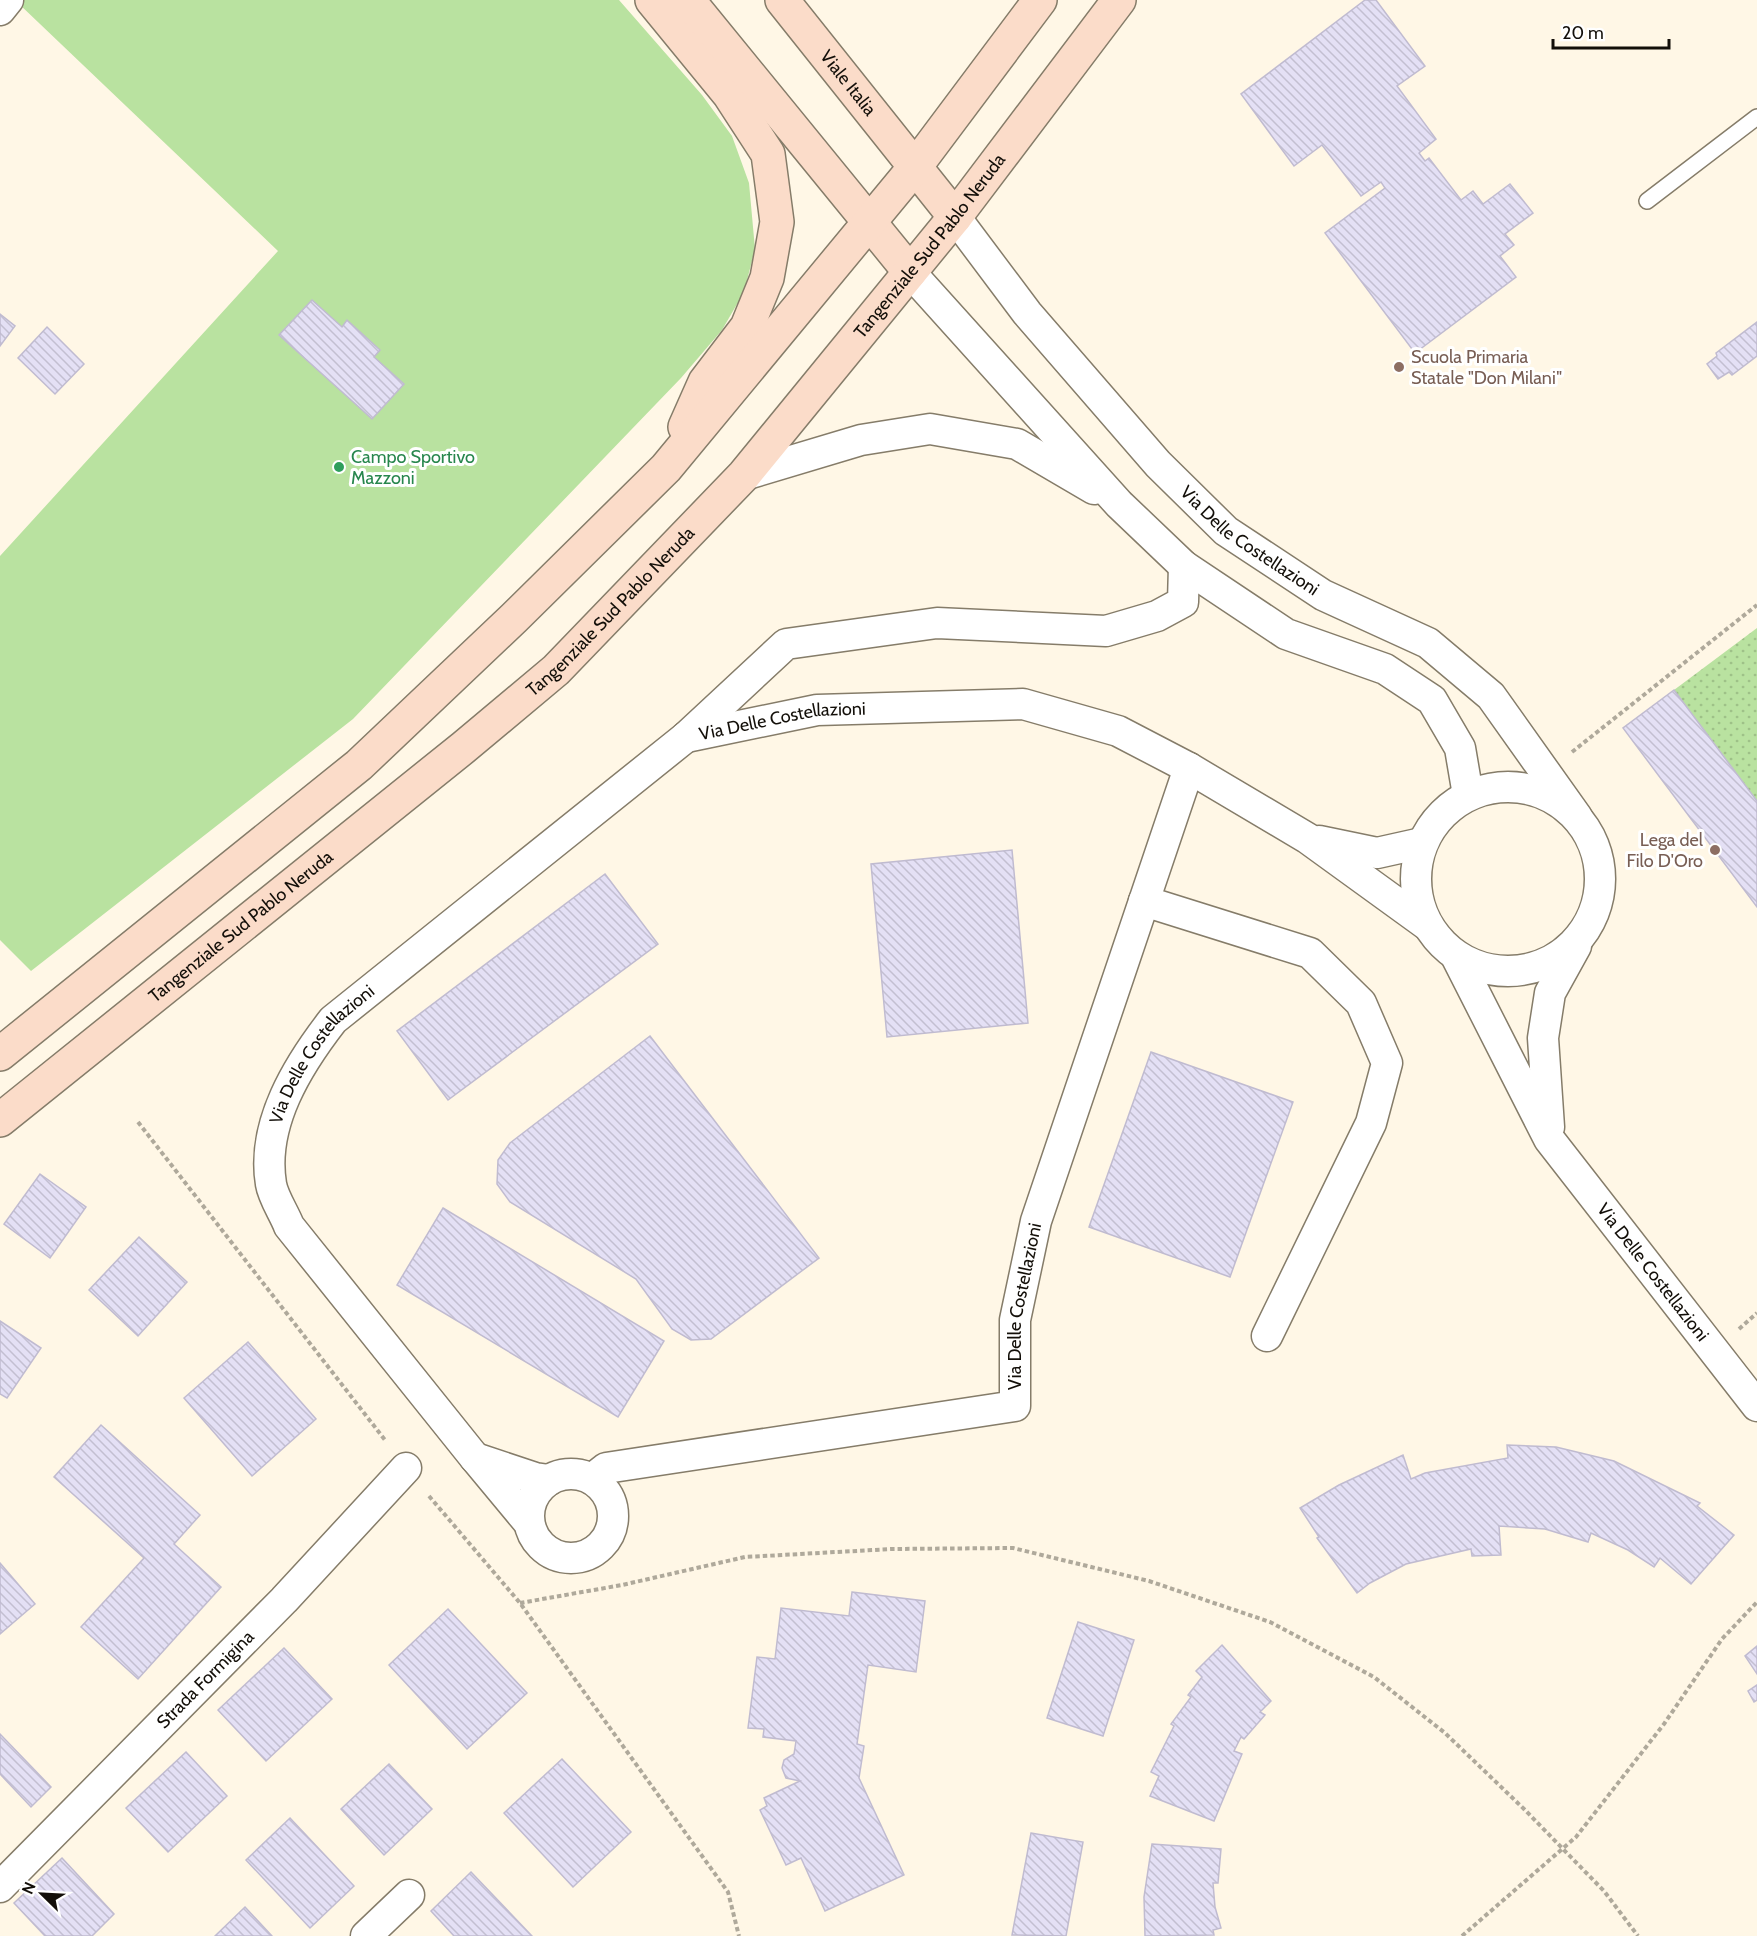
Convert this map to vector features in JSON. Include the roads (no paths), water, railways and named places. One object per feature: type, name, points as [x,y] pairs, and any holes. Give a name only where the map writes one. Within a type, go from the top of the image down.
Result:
[{"type":"main road","points":[[652,0],[729,94],[768,154],[777,222],[767,278],[747,327],[705,382],[666,468]]},
{"type":"main road","points":[[688,0],[910,272]]},
{"type":"main road","name":"Viale Italia","points":[[782,0],[955,216]]},
{"type":"main road","points":[[0,1053],[359,765],[514,618],[666,468],[870,224],[1040,0]]},
{"type":"main road","name":"Tangenziale Sud Pablo Neruda","points":[[0,1120],[464,747],[556,670],[744,475],[955,216],[1119,0]]},
{"type":"street","points":[[0,10],[8,0]]},
{"type":"street","name":"Via Delle Costellazioni","points":[[955,216],[1027,313],[1158,464],[1226,531],[1323,595],[1428,643],[1491,696],[1577,817]]},
{"type":"street","points":[[910,272],[1119,504],[1184,566],[1286,634],[1385,669],[1432,700],[1460,748],[1468,795]]},
{"type":"street","points":[[744,475],[861,440],[930,429],[1017,444],[1119,504]]},
{"type":"street","name":"Via Delle Costellazioni","points":[[1184,566],[1182,602],[1157,616],[1106,632],[937,623],[786,644],[686,737],[333,1020],[311,1048],[294,1078],[271,1139],[271,1184],[289,1226],[529,1523],[536,1539],[548,1551],[563,1558],[580,1557],[595,1551],[607,1539],[613,1522],[612,1505],[605,1490],[592,1479],[606,1468],[1015,1407],[1015,1320],[1036,1221],[1189,768]]},
{"type":"street","name":"Via Delle Costellazioni","points":[[686,737],[817,710],[1023,704],[1118,731],[1189,768],[1308,838],[1427,925]]},
{"type":"street","points":[[1549,1139],[1543,1038],[1550,993],[1590,922],[1599,896],[1600,868],[1593,841],[1577,817],[1554,798],[1527,788],[1496,786],[1468,795],[1449,807],[1434,824],[1422,843],[1415,871],[1417,899],[1427,925],[1440,943],[1457,957],[1481,968],[1506,972],[1531,969],[1555,959],[1575,943],[1590,922]]},
{"type":"street","name":"Via Delle Costellazioni","points":[[1308,838],[1377,853],[1422,843]]},
{"type":"street","points":[[1144,901],[1310,953],[1361,1003],[1387,1063],[1371,1124],[1267,1336]]},
{"type":"street","name":"Via Delle Costellazioni","points":[[1457,957],[1549,1139],[1757,1406]]},
{"type":"street","points":[[475,1458],[535,1478],[549,1480],[570,1473],[592,1479]]},
{"type":"street","name":"Strada Formigina","points":[[0,1887],[284,1600],[406,1468]]},
{"type":"street","points":[[529,1523],[533,1498],[549,1480]]},
{"type":"street","points":[[366,1936],[410,1894]]},
{"type":"lane","points":[[1647,201],[1757,117]]},
{"type":"place","name":"Scuola Primaria Statale \"Don Milani\"","points":[[1399,367]]},
{"type":"place","name":"Campo Sportivo Mazzoni","points":[[339,467]]},
{"type":"place","name":"Lega del Filo D'Oro","points":[[1715,850]]}]
